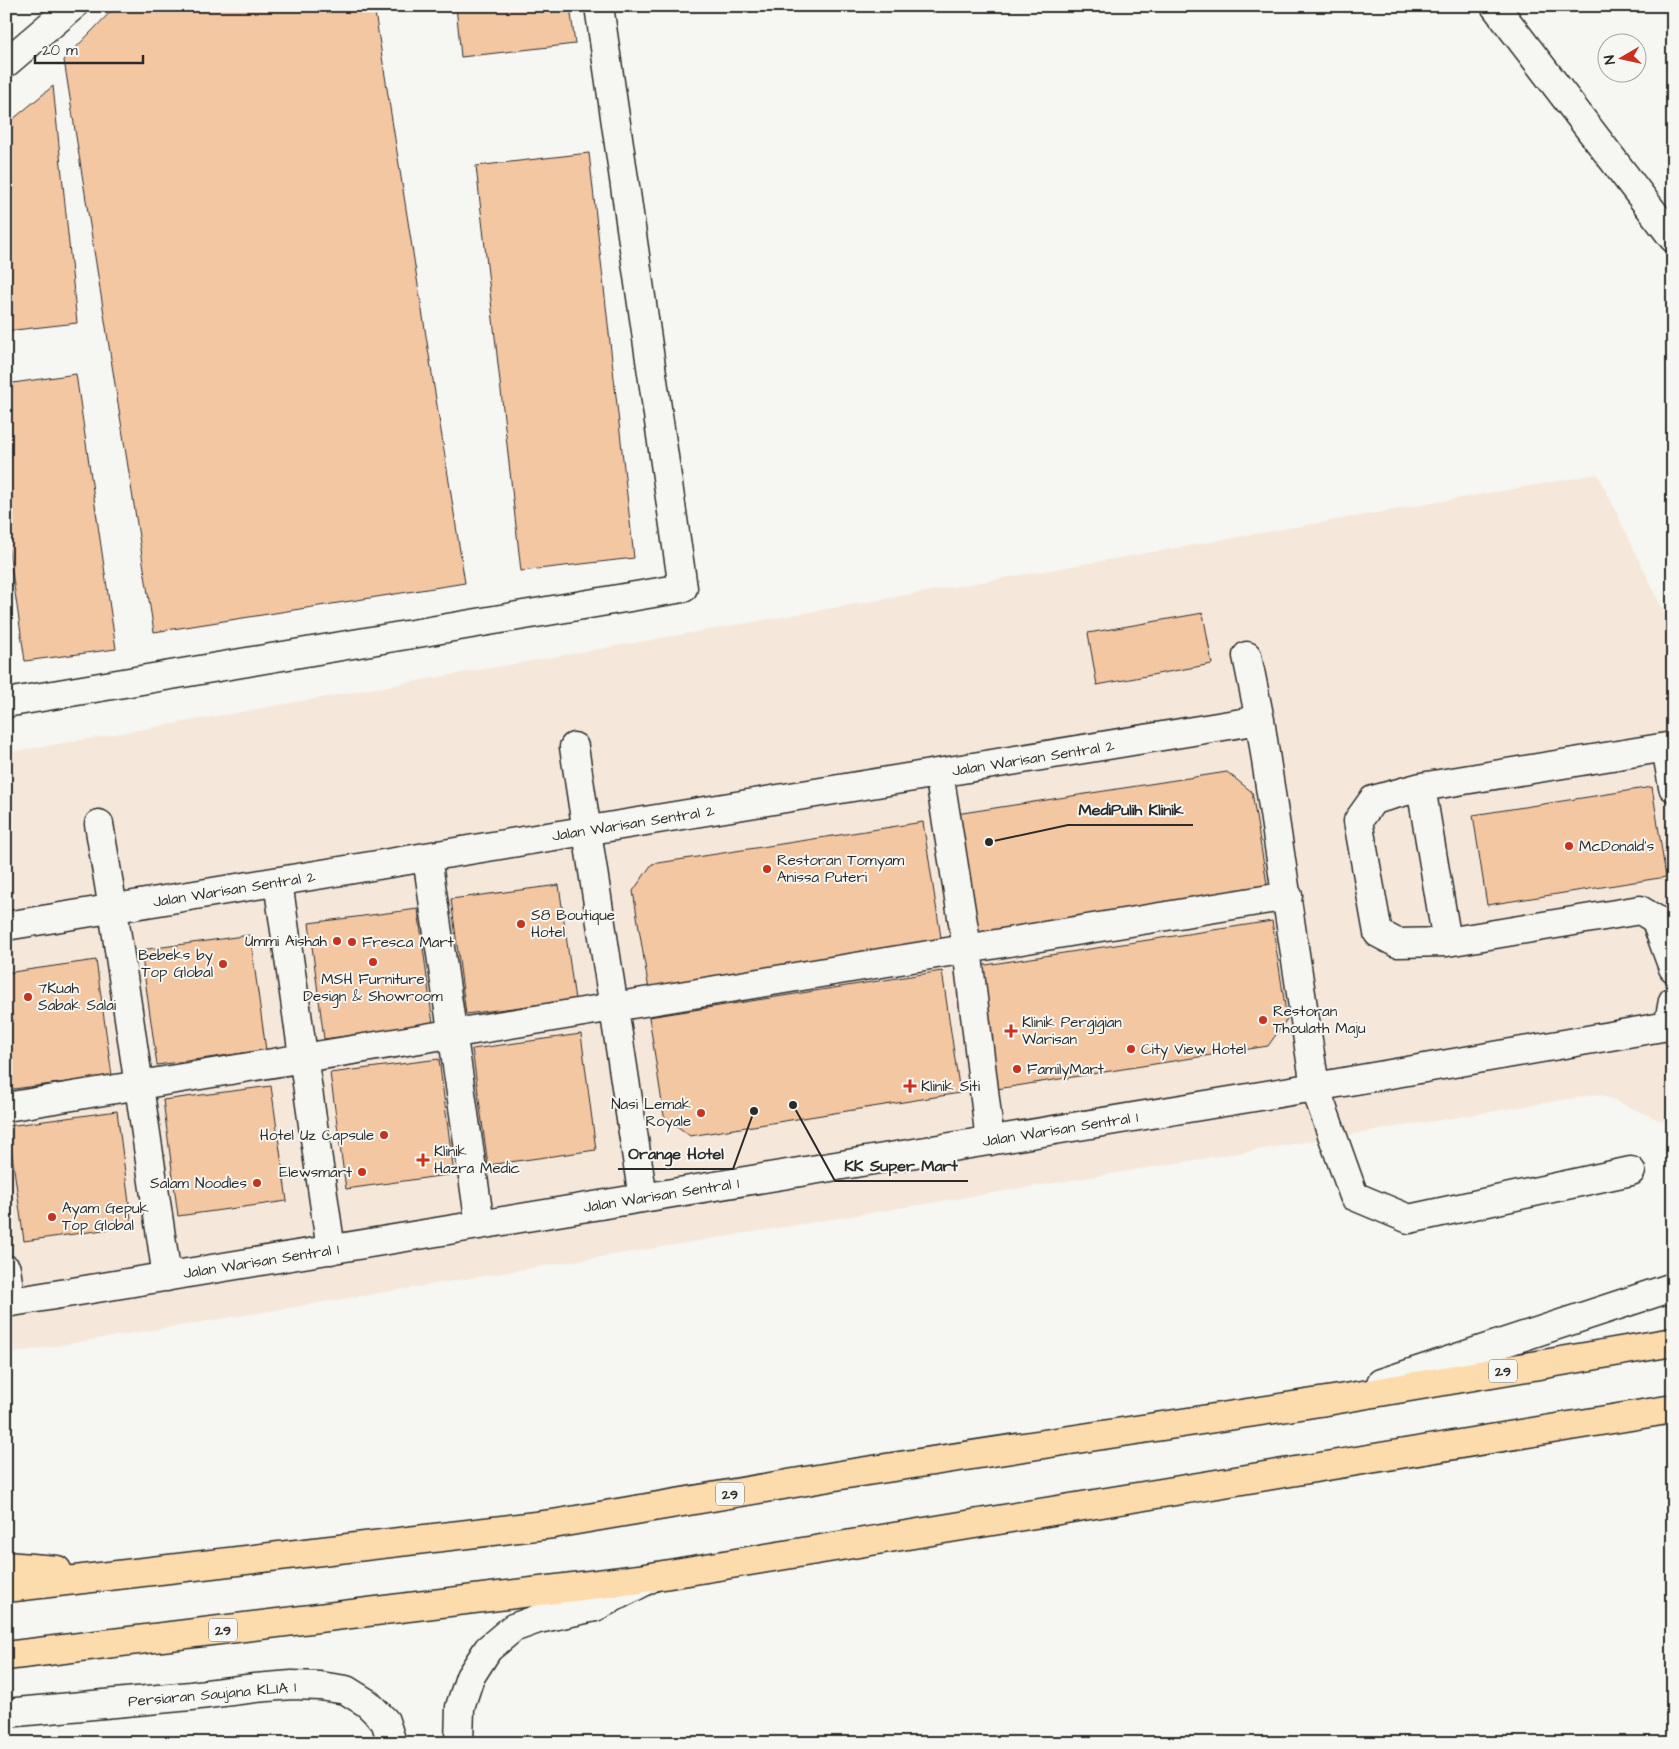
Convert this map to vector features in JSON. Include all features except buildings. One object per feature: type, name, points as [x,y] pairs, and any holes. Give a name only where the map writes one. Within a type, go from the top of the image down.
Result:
[{"type":"highway","name":"29","points":[[6,1588],[554,1524],[847,1474],[1333,1400],[1673,1342]]},
{"type":"highway","name":"29","points":[[6,1656],[652,1577],[1673,1409]]},
{"type":"highway","points":[[6,1566],[125,1574]]},
{"type":"highway","points":[[6,1669],[99,1646]]},
{"type":"street","points":[[6,63],[73,6]]},
{"type":"street","points":[[6,703],[683,588],[599,6]]},
{"type":"street","points":[[1495,6],[1673,238]]},
{"type":"street","points":[[1247,656],[1260,720],[1316,1087],[1354,1196],[1409,1219],[1631,1171]]},
{"type":"street","name":"Jalan Warisan Sentral 2","points":[[6,926],[1260,720]]},
{"type":"street","points":[[574,747],[643,1198]]},
{"type":"street","points":[[1673,787],[1669,747],[1421,787],[1373,800],[1358,821],[1378,933],[1397,943],[1446,942],[1640,910],[1655,920],[1673,968]]},
{"type":"street","points":[[938,773],[967,948],[990,1141]]},
{"type":"street","points":[[1421,787],[1446,942]]},
{"type":"street","points":[[99,824],[167,1277]]},
{"type":"street","points":[[428,857],[480,1225]]},
{"type":"street","points":[[278,882],[331,1250]]},
{"type":"street","points":[[6,1107],[1288,896]]},
{"type":"street","name":"Jalan Warisan Sentral 1","points":[[8,1303],[1316,1087],[1671,1019]]},
{"type":"street","points":[[6,1270],[8,1303]]},
{"type":"street","points":[[1333,1400],[1673,1286]]},
{"type":"street","points":[[459,1743],[460,1706],[470,1677],[488,1649],[513,1628],[538,1620],[595,1608],[652,1577]]},
{"type":"street","name":"Persiaran Saujana KLIA 1","points":[[6,1713],[181,1697],[255,1688],[292,1685],[320,1686],[346,1690],[367,1703],[385,1721],[392,1743]]},
{"type":"shaded area","points":[[1598,474],[1673,631],[1673,1126],[1599,1094],[6,1354],[6,753]]},
{"type":"place","name":"MediPulih Klinik","points":[[989,842]]},
{"type":"place","name":"McDonald's","points":[[1569,846]]},
{"type":"place","name":"Restoran Tomyam Anissa Puteri","points":[[767,869]]},
{"type":"place","name":"S8 Boutique Hotel","points":[[521,924]]},
{"type":"place","name":"Ummi Aishah","points":[[337,941]]},
{"type":"place","name":"Fresca Mart","points":[[352,942]]},
{"type":"place","name":"MSH Furniture Design & Showroom","points":[[373,962]]},
{"type":"place","name":"Bebeks by Top Global","points":[[223,964]]},
{"type":"place","name":"7Kuah Sabak Salai","points":[[28,997]]},
{"type":"place","name":"Restoran Thoulath Maju","points":[[1263,1020]]},
{"type":"place","name":"Klinik Pergigian Warisan","points":[[1011,1031]]},
{"type":"place","name":"City View Hotel","points":[[1131,1049]]},
{"type":"place","name":"FamilyMart","points":[[1017,1069]]},
{"type":"place","name":"Klinik Siti","points":[[910,1086]]},
{"type":"place","name":"KK Super Mart","points":[[793,1105]]},
{"type":"place","name":"Orange Hotel","points":[[754,1111]]},
{"type":"place","name":"Nasi Lemak Royale","points":[[701,1113]]},
{"type":"place","name":"Hotel Uz Capsule","points":[[384,1135]]},
{"type":"place","name":"Klinik Hazra Medic","points":[[423,1160]]},
{"type":"place","name":"Elewsmart","points":[[362,1172]]},
{"type":"place","name":"Salam Noodles","points":[[257,1183]]},
{"type":"place","name":"Ayam Gepuk Top Global","points":[[52,1217]]}]
